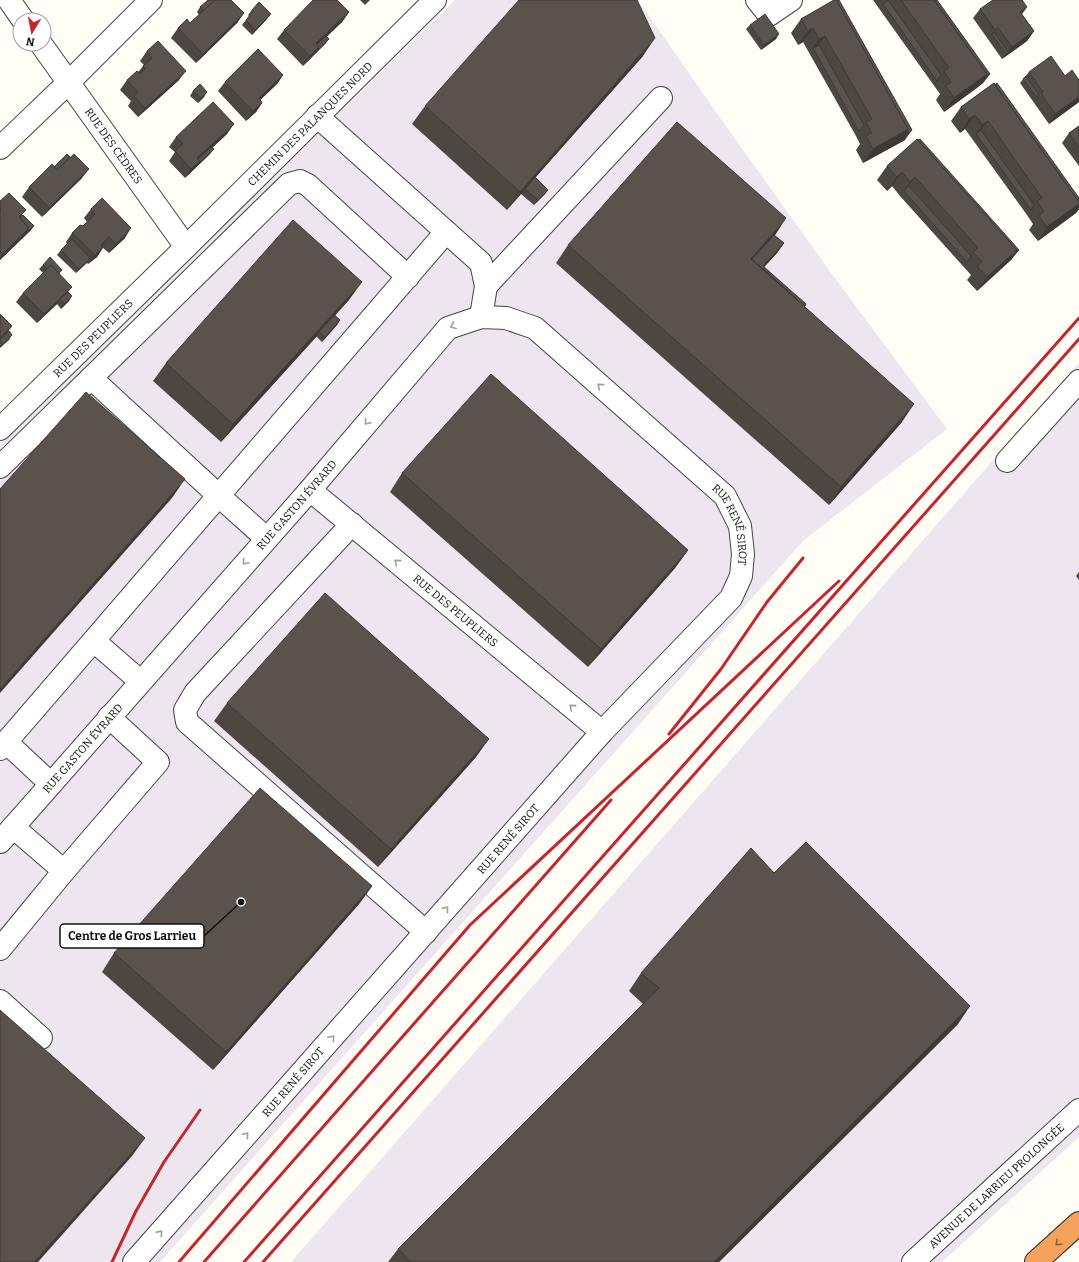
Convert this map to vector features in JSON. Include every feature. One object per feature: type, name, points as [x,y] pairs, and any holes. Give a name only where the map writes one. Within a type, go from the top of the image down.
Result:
[{"type":"highway","points":[[1036,1262],[1079,1223]]},
{"type":"street","points":[[9,0],[17,12]]},
{"type":"street","points":[[0,148],[151,0]]},
{"type":"street","name":"CHEMIN DES PALANQUES NORD","points":[[186,247],[435,0]]},
{"type":"street","points":[[757,0],[769,15],[791,0]]},
{"type":"street","name":"RUE DES CÈDRES","points":[[47,52],[186,247]]},
{"type":"street","points":[[486,286],[661,98]]},
{"type":"street","points":[[317,116],[481,263],[486,286],[481,317]]},
{"type":"street","points":[[0,467],[289,184],[300,181],[308,185],[408,277]]},
{"type":"street","points":[[51,784],[3,745],[446,232]]},
{"type":"street","name":"RUE DES PEUPLIERS","points":[[0,429],[186,247]]},
{"type":"street","name":"RUE GASTON ÉVRARD","points":[[6,835],[266,538],[310,490],[448,328],[481,317],[506,318],[534,328],[629,412]]},
{"type":"street","points":[[91,378],[266,538]]},
{"type":"street","points":[[1007,461],[1079,381]]},
{"type":"street","name":"RUE RENÉ SIROT","points":[[134,1262],[602,732],[730,598],[741,576],[743,554],[740,526],[725,496],[629,412]]},
{"type":"street","name":"RUE DES PEUPLIERS","points":[[310,490],[602,732]]},
{"type":"street","points":[[352,524],[195,692],[185,710],[187,722],[426,932]]},
{"type":"street","points":[[94,641],[140,681]]},
{"type":"street","points":[[0,949],[64,871],[158,762],[109,717]]},
{"type":"street","points":[[6,835],[64,871]]},
{"type":"street","points":[[0,1001],[41,1038]]},
{"type":"street","name":"AVENUE DE LARRIEU PROLONGÉE","points":[[913,1262],[1079,1110]]},
{"type":"shaded area","points":[[455,0],[638,0],[829,270],[947,429],[803,541],[160,1262],[0,1262],[0,444]]},
{"type":"shaded area","points":[[1079,363],[1079,1137],[942,1262],[291,1262],[987,467]]},
{"type":"building","points":[[208,0],[215,0],[204,11],[200,7]]},
{"type":"building","points":[[215,0],[231,0],[244,13],[203,54],[178,28],[187,19],[190,23]]},
{"type":"building","points":[[313,0],[337,0],[349,12],[316,43],[319,47],[310,56],[284,30]]},
{"type":"building","points":[[519,0],[637,0],[655,38],[520,192],[425,106]]},
{"type":"building","points":[[834,0],[837,0],[908,129],[873,149],[866,136],[872,133],[866,122],[872,119],[825,36],[819,39],[813,28],[808,31],[801,19]]},
{"type":"building","points":[[839,0],[912,130],[905,134],[908,129],[837,1]]},
{"type":"building","points":[[888,0],[941,75],[937,81],[883,4]]},
{"type":"building","points":[[901,0],[934,0],[987,74],[954,98],[946,86],[951,82],[944,71],[949,68]]},
{"type":"building","points":[[934,0],[937,0],[990,74],[984,78],[987,74]]},
{"type":"building","points":[[993,0],[1022,0],[1027,7],[1020,12],[1034,31],[1012,47],[998,28],[995,30],[980,9]]},
{"type":"building","points":[[259,2],[271,14],[255,30],[246,20]]},
{"type":"building","points":[[765,14],[779,34],[764,45],[750,25]]},
{"type":"building","points":[[994,32],[1008,52],[1006,54],[992,34]]},
{"type":"building","points":[[326,36],[329,39],[316,52],[319,47],[317,44]]},
{"type":"building","points":[[158,41],[186,71],[145,108],[134,96],[138,92],[127,80],[137,71],[140,74],[145,69],[143,66],[152,58],[147,51]]},
{"type":"building","points":[[819,45],[864,125],[859,131],[813,48]]},
{"type":"building","points":[[258,49],[283,75],[259,98],[262,103],[253,111],[225,82]]},
{"type":"building","points":[[1051,56],[1065,76],[1072,70],[1079,80],[1079,97],[1055,114],[1041,93],[1043,92],[1029,72]]},
{"type":"building","points":[[1026,76],[1039,95],[1037,98],[1023,79]]},
{"type":"building","points":[[994,83],[1079,202],[1079,204],[1047,227],[1039,216],[1044,212],[1037,201],[1042,198],[988,121],[982,125],[975,115],[969,119],[961,107]]},
{"type":"building","points":[[997,83],[1079,198],[1079,202],[995,85]]},
{"type":"building","points":[[200,84],[207,92],[201,98],[193,91]]},
{"type":"building","points":[[213,102],[234,124],[197,158],[200,161],[191,169],[175,151],[183,144],[176,137]]},
{"type":"building","points":[[677,122],[786,218],[751,259],[914,404],[841,487],[568,245]]},
{"type":"building","points":[[1079,126],[1079,147],[1069,133]]},
{"type":"building","points":[[981,130],[1034,205],[1031,210],[976,134]]},
{"type":"building","points":[[917,139],[1017,250],[987,277],[977,266],[982,262],[973,252],[978,248],[915,177],[910,182],[902,172],[897,177],[887,166]]},
{"type":"building","points":[[920,139],[1019,250],[1014,255],[1017,250],[918,140]]},
{"type":"building","points":[[211,147],[214,149],[197,165],[200,161],[198,159]]},
{"type":"building","points":[[67,154],[70,157],[57,170],[54,167]]},
{"type":"building","points":[[74,154],[89,169],[49,208],[29,187],[52,164],[57,170]]},
{"type":"building","points":[[535,177],[548,190],[538,200],[525,189]]},
{"type":"building","points":[[909,186],[971,256],[967,262],[904,191]]},
{"type":"building","points":[[9,193],[26,210],[19,217],[29,228],[3,254],[0,251],[0,201]]},
{"type":"building","points":[[102,198],[131,228],[116,244],[109,237],[101,245],[103,247],[95,255],[72,233],[80,225],[83,226],[95,214],[91,209]]},
{"type":"building","points":[[23,215],[34,226],[26,233],[29,228],[20,218]]},
{"type":"building","points":[[293,220],[362,282],[233,424],[166,363]]},
{"type":"building","points":[[774,235],[784,243],[763,266],[806,304],[805,306],[752,259]]},
{"type":"building","points":[[72,239],[90,258],[79,269],[61,250]]},
{"type":"building","points":[[50,257],[62,270],[58,273],[51,265],[47,269],[43,265]]},
{"type":"building","points":[[51,265],[72,287],[44,314],[23,293]]},
{"type":"building","points":[[68,292],[72,296],[64,304],[60,299]]},
{"type":"building","points":[[0,314],[12,326],[0,338]]},
{"type":"building","points":[[334,315],[340,320],[325,337],[319,332]]},
{"type":"building","points":[[9,331],[12,335],[0,346],[0,339]]},
{"type":"building","points":[[491,374],[688,550],[601,649],[402,473]]},
{"type":"building","points":[[86,392],[185,479],[0,689],[0,489]]},
{"type":"building","points":[[325,593],[489,739],[391,849],[227,703]]},
{"type":"building","points":[[260,788],[372,886],[226,1052],[114,953]]},
{"type":"building","points":[[806,842],[970,1006],[714,1262],[411,1262],[398,1249],[659,988],[641,973],[751,848],[774,873]]},
{"type":"building","points":[[0,1010],[145,1138],[34,1262],[0,1262]]},
{"type":"railway","points":[[244,1262],[1079,318]]},
{"type":"railway","points":[[263,1262],[1079,339]]},
{"type":"railway","points":[[669,734],[721,669],[767,602],[803,558]]},
{"type":"railway","points":[[179,1262],[470,925],[839,581]]},
{"type":"railway","points":[[204,1262],[611,800]]},
{"type":"railway","points":[[112,1262],[136,1211],[164,1162],[200,1110]]},
{"type":"place","name":"Centre de Gros Larrieu","points":[[241,902]]}]
